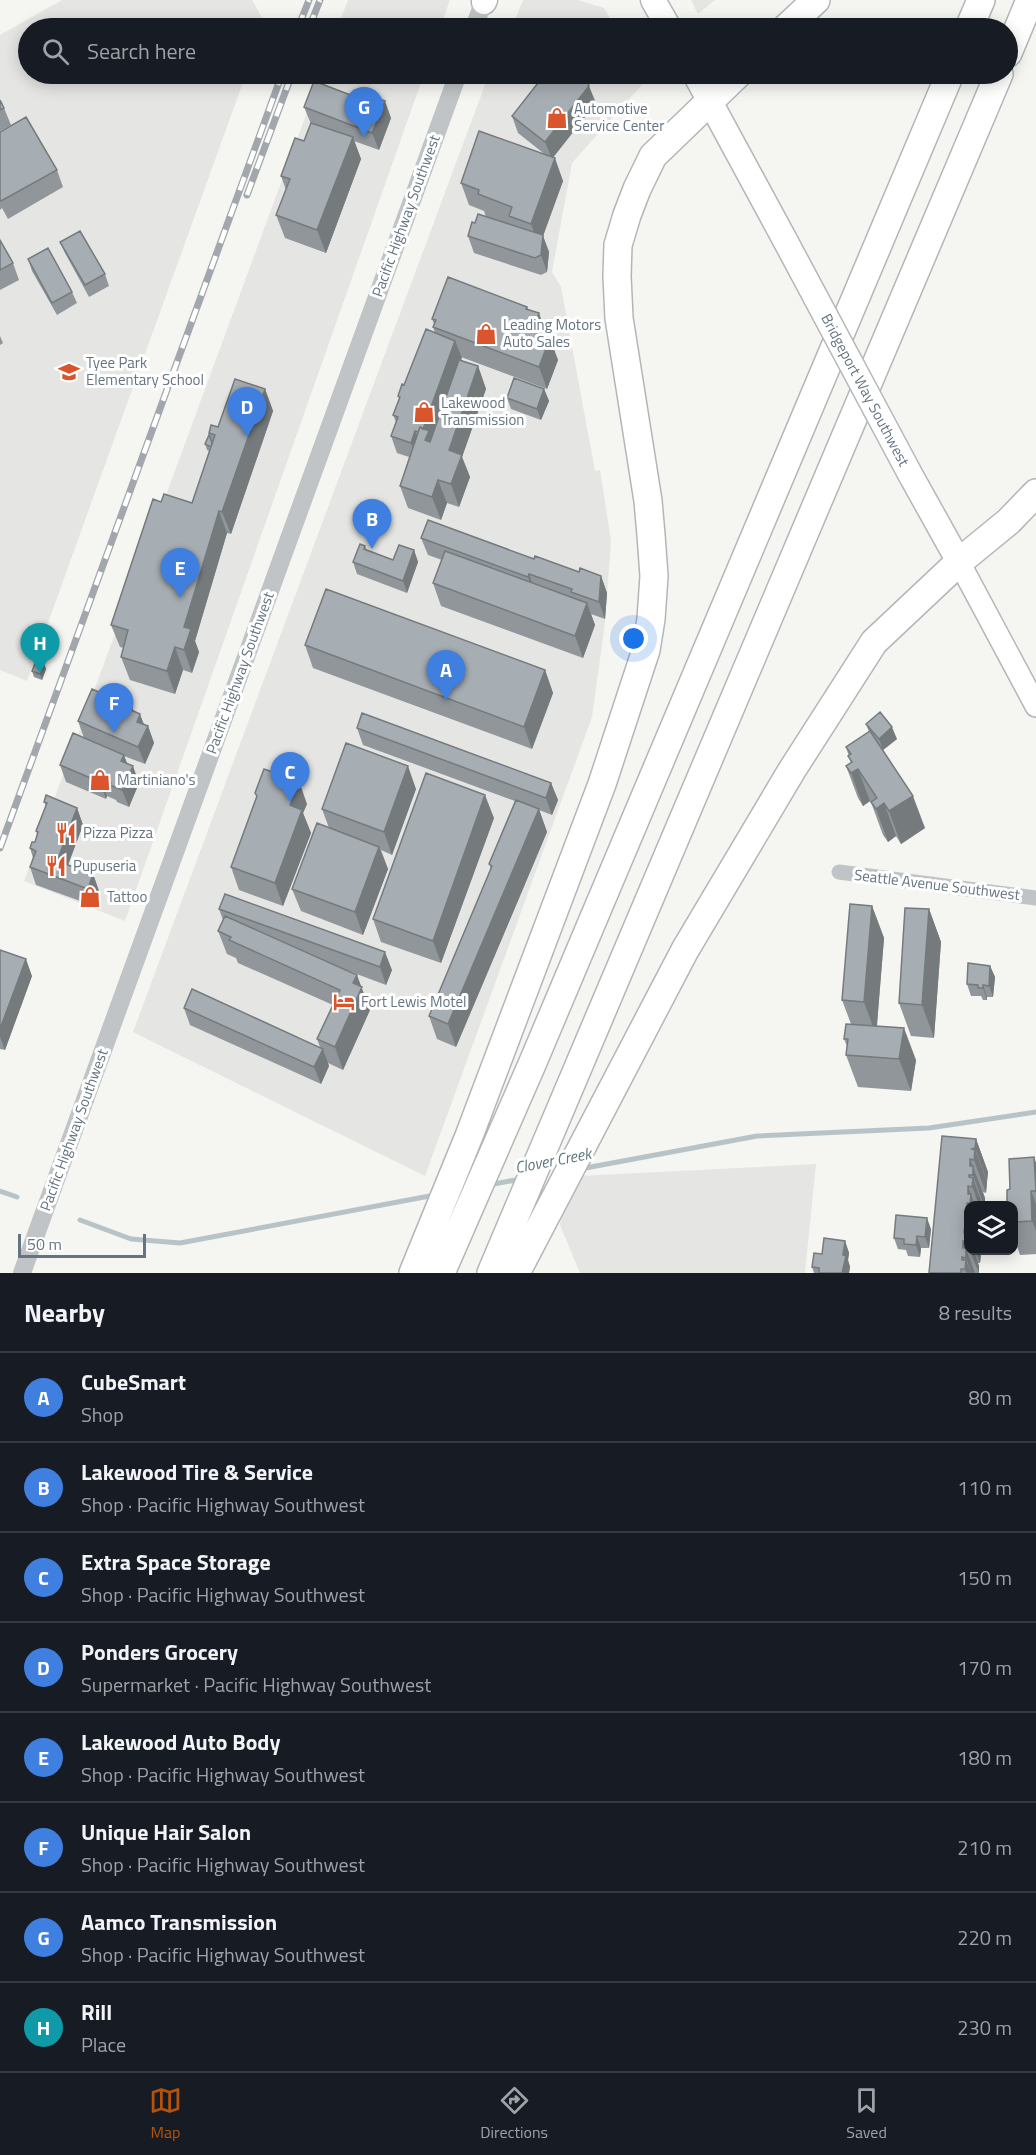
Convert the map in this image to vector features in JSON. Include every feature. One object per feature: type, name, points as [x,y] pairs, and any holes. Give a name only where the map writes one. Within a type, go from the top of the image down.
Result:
[{"type":"highway","points":[[797,18],[816,0]]},
{"type":"highway","points":[[973,18],[981,0]]},
{"type":"highway","points":[[1018,29],[1030,0]]},
{"type":"highway","points":[[413,1273],[602,784],[646,650],[653,598],[652,545],[648,501],[619,318],[618,245],[637,189],[653,156],[728,84]]},
{"type":"highway","points":[[441,1273],[946,84]]},
{"type":"highway","points":[[491,1273],[995,84]]},
{"type":"highway","points":[[516,1273],[685,950],[792,770],[874,642],[959,562],[1009,521],[1036,493]]},
{"type":"main road","points":[[652,0],[663,18]]},
{"type":"main road","name":"Bridgeport Way Southwest","points":[[701,84],[1036,706]]},
{"type":"street","points":[[478,18],[484,1]]},
{"type":"street","name":"Pacific Highway Southwest","points":[[22,1273],[454,84]]},
{"type":"street","name":"Seattle Avenue Southwest","points":[[838,872],[1036,898]]},
{"type":"shaded area","name":"Tyee Park Elementary School","points":[[62,0],[252,0],[262,18],[30,18]]},
{"type":"shaded area","points":[[348,0],[450,0],[444,18],[341,18]]},
{"type":"shaded area","points":[[523,0],[578,0],[604,8],[610,18],[516,18]]},
{"type":"shaded area","points":[[691,0],[715,0],[698,14]]},
{"type":"shaded area","name":"Tyee Park Elementary School","points":[[18,25],[18,84],[242,84],[27,681],[0,670],[0,35]]},
{"type":"shaded area","points":[[317,84],[420,84],[125,921],[24,881]]},
{"type":"shaded area","points":[[485,84],[642,84],[572,163],[552,272],[561,287],[595,471],[600,470],[611,541],[605,623],[592,717],[425,1176],[133,1032]]},
{"type":"shaded area","points":[[816,1164],[805,1273],[580,1273],[560,1225],[566,1193],[579,1176]]},
{"type":"building","points":[[313,84],[322,84],[353,96],[355,90],[385,101],[372,133],[304,107]]},
{"type":"building","points":[[537,84],[588,84],[589,86],[545,142],[512,116]]},
{"type":"building","points":[[26,117],[57,170],[1,201],[0,132]]},
{"type":"building","points":[[311,123],[353,137],[317,230],[276,215],[290,179],[281,176],[295,138],[304,141]]},
{"type":"building","points":[[479,131],[555,158],[531,224],[509,216],[512,207],[478,194],[479,190],[461,183]]},
{"type":"building","points":[[478,214],[543,235],[541,255],[535,258],[468,236],[472,222],[475,223]]},
{"type":"building","points":[[80,231],[105,274],[85,285],[60,242]]},
{"type":"building","points":[[0,240],[13,263],[0,270]]},
{"type":"building","points":[[48,248],[72,292],[52,303],[28,259]]},
{"type":"building","points":[[448,277],[539,313],[532,331],[550,338],[539,367],[433,327],[436,320],[432,319]]},
{"type":"building","points":[[426,329],[455,341],[423,429],[420,427],[418,432],[415,431],[411,443],[391,436],[398,417],[393,415],[402,384],[404,385]]},
{"type":"building","points":[[459,360],[478,366],[449,450],[462,455],[451,484],[438,480],[432,497],[400,486],[420,427],[429,431],[425,440],[430,442]]},
{"type":"building","points":[[514,378],[544,389],[537,409],[507,398]]},
{"type":"building","points":[[235,379],[265,389],[222,512],[219,511],[184,627],[191,629],[184,650],[175,647],[167,671],[121,657],[128,630],[111,625],[153,499],[161,502],[164,494],[192,503],[215,435],[209,433],[211,425],[218,427]]},
{"type":"building","points":[[209,435],[212,443],[211,447],[205,444]]},
{"type":"building","points":[[428,520],[534,559],[535,556],[579,572],[580,568],[601,576],[599,602],[571,592],[572,589],[529,574],[528,577],[421,538]]},
{"type":"building","points":[[360,544],[365,546],[364,549],[393,560],[399,545],[414,550],[403,581],[353,562]]},
{"type":"building","points":[[445,551],[587,603],[575,636],[433,583]]},
{"type":"building","points":[[326,589],[545,670],[524,727],[305,645]]},
{"type":"building","points":[[36,661],[44,664],[40,674],[32,671]]},
{"type":"building","points":[[92,689],[132,707],[131,710],[140,714],[137,722],[148,726],[138,747],[78,721]]},
{"type":"building","points":[[880,712],[892,727],[879,739],[866,724]]},
{"type":"building","points":[[362,713],[551,783],[546,798],[357,728]]},
{"type":"building","points":[[870,731],[913,796],[889,811],[884,803],[876,809],[871,802],[877,798],[858,769],[851,773],[846,766],[852,762],[848,756],[851,754],[846,747]]},
{"type":"building","points":[[73,733],[124,755],[121,761],[133,766],[122,790],[110,785],[111,783],[101,779],[100,782],[60,765]]},
{"type":"building","points":[[346,743],[408,766],[384,832],[322,809]]},
{"type":"building","points":[[264,769],[299,781],[290,805],[302,810],[275,883],[231,867],[257,796],[255,793]]},
{"type":"building","points":[[426,773],[485,795],[433,941],[373,919]]},
{"type":"building","points":[[46,795],[77,808],[57,861],[93,874],[88,889],[30,867],[36,851],[30,848],[32,842],[35,842],[38,832],[36,831],[47,803],[44,802]]},
{"type":"building","points":[[516,800],[539,809],[448,1024],[429,1016],[492,866],[489,864]]},
{"type":"building","points":[[317,823],[379,847],[355,912],[292,889]]},
{"type":"building","points":[[225,894],[385,952],[380,967],[219,909]]},
{"type":"building","points":[[850,904],[872,906],[864,1002],[842,1000]]},
{"type":"building","points":[[905,908],[929,909],[922,1005],[899,1003]]},
{"type":"building","points":[[225,916],[357,975],[353,983],[362,987],[335,1047],[317,1039],[340,990],[229,940],[231,937],[218,931]]},
{"type":"building","points":[[0,950],[26,959],[0,1029]]},
{"type":"building","points":[[968,963],[990,966],[989,986],[983,985],[983,988],[978,988],[978,985],[967,984]]},
{"type":"building","points":[[192,989],[323,1049],[314,1067],[184,1008]]},
{"type":"building","points":[[846,1024],[904,1028],[899,1059],[846,1055],[848,1039],[844,1039]]},
{"type":"building","points":[[942,1136],[976,1139],[975,1148],[972,1149],[975,1150],[974,1160],[970,1159],[970,1166],[973,1166],[973,1175],[969,1175],[973,1178],[972,1187],[968,1186],[970,1201],[964,1201],[963,1248],[966,1258],[962,1257],[962,1260],[966,1260],[965,1269],[961,1269],[961,1273],[929,1273]]},
{"type":"building","points":[[1034,1157],[1036,1191],[1031,1191],[1032,1221],[1018,1222],[1018,1201],[1007,1201],[1007,1190],[1010,1189],[1009,1159]]},
{"type":"building","points":[[896,1215],[927,1218],[925,1237],[917,1236],[916,1245],[904,1244],[904,1239],[894,1238]]},
{"type":"building","points":[[824,1238],[845,1241],[843,1255],[846,1256],[842,1273],[819,1273],[819,1268],[812,1267],[814,1253],[822,1254]]},
{"type":"waterway","name":"Clover Creek","points":[[580,1169],[757,1136],[929,1128],[1036,1112]]},
{"type":"waterway","name":"Clover Creek","points":[[488,1185],[521,1179]]},
{"type":"waterway","name":"Clover Creek","points":[[0,1191],[17,1197]]},
{"type":"waterway","name":"Clover Creek","points":[[80,1220],[131,1239],[180,1243],[435,1195]]},
{"type":"railway","points":[[302,18],[309,0]]},
{"type":"railway","points":[[313,18],[320,0]]},
{"type":"railway","points":[[0,848],[278,84]]},
{"type":"railway","points":[[247,195],[288,84]]},
{"type":"place","name":"Automotive Service Center","points":[[557,118]]},
{"type":"place","name":"Aamco Transmission","points":[[364,137]]},
{"type":"place","name":"Leading Motors Auto Sales","points":[[486,334]]},
{"type":"place","name":"Tyee Park Elementary School","points":[[69,372]]},
{"type":"place","name":"Lakewood Transmission","points":[[424,412]]},
{"type":"place","name":"Ponders Grocery","points":[[247,437]]},
{"type":"place","name":"Lakewood Tire & Service","points":[[372,549]]},
{"type":"place","name":"Lakewood Auto Body","points":[[180,598]]},
{"type":"place","name":"Rill","points":[[40,673]]},
{"type":"place","name":"CubeSmart","points":[[446,700]]},
{"type":"place","name":"Unique Hair Salon","points":[[114,733]]},
{"type":"place","name":"Martiniano's","points":[[100,780]]},
{"type":"place","name":"Extra Space Storage","points":[[290,802]]},
{"type":"place","name":"Pizza Pizza","points":[[66,833]]},
{"type":"place","name":"Pupuseria","points":[[56,866]]},
{"type":"place","name":"Tattoo","points":[[90,897]]},
{"type":"place","name":"Fort Lewis Motel","points":[[344,1002]]}]
